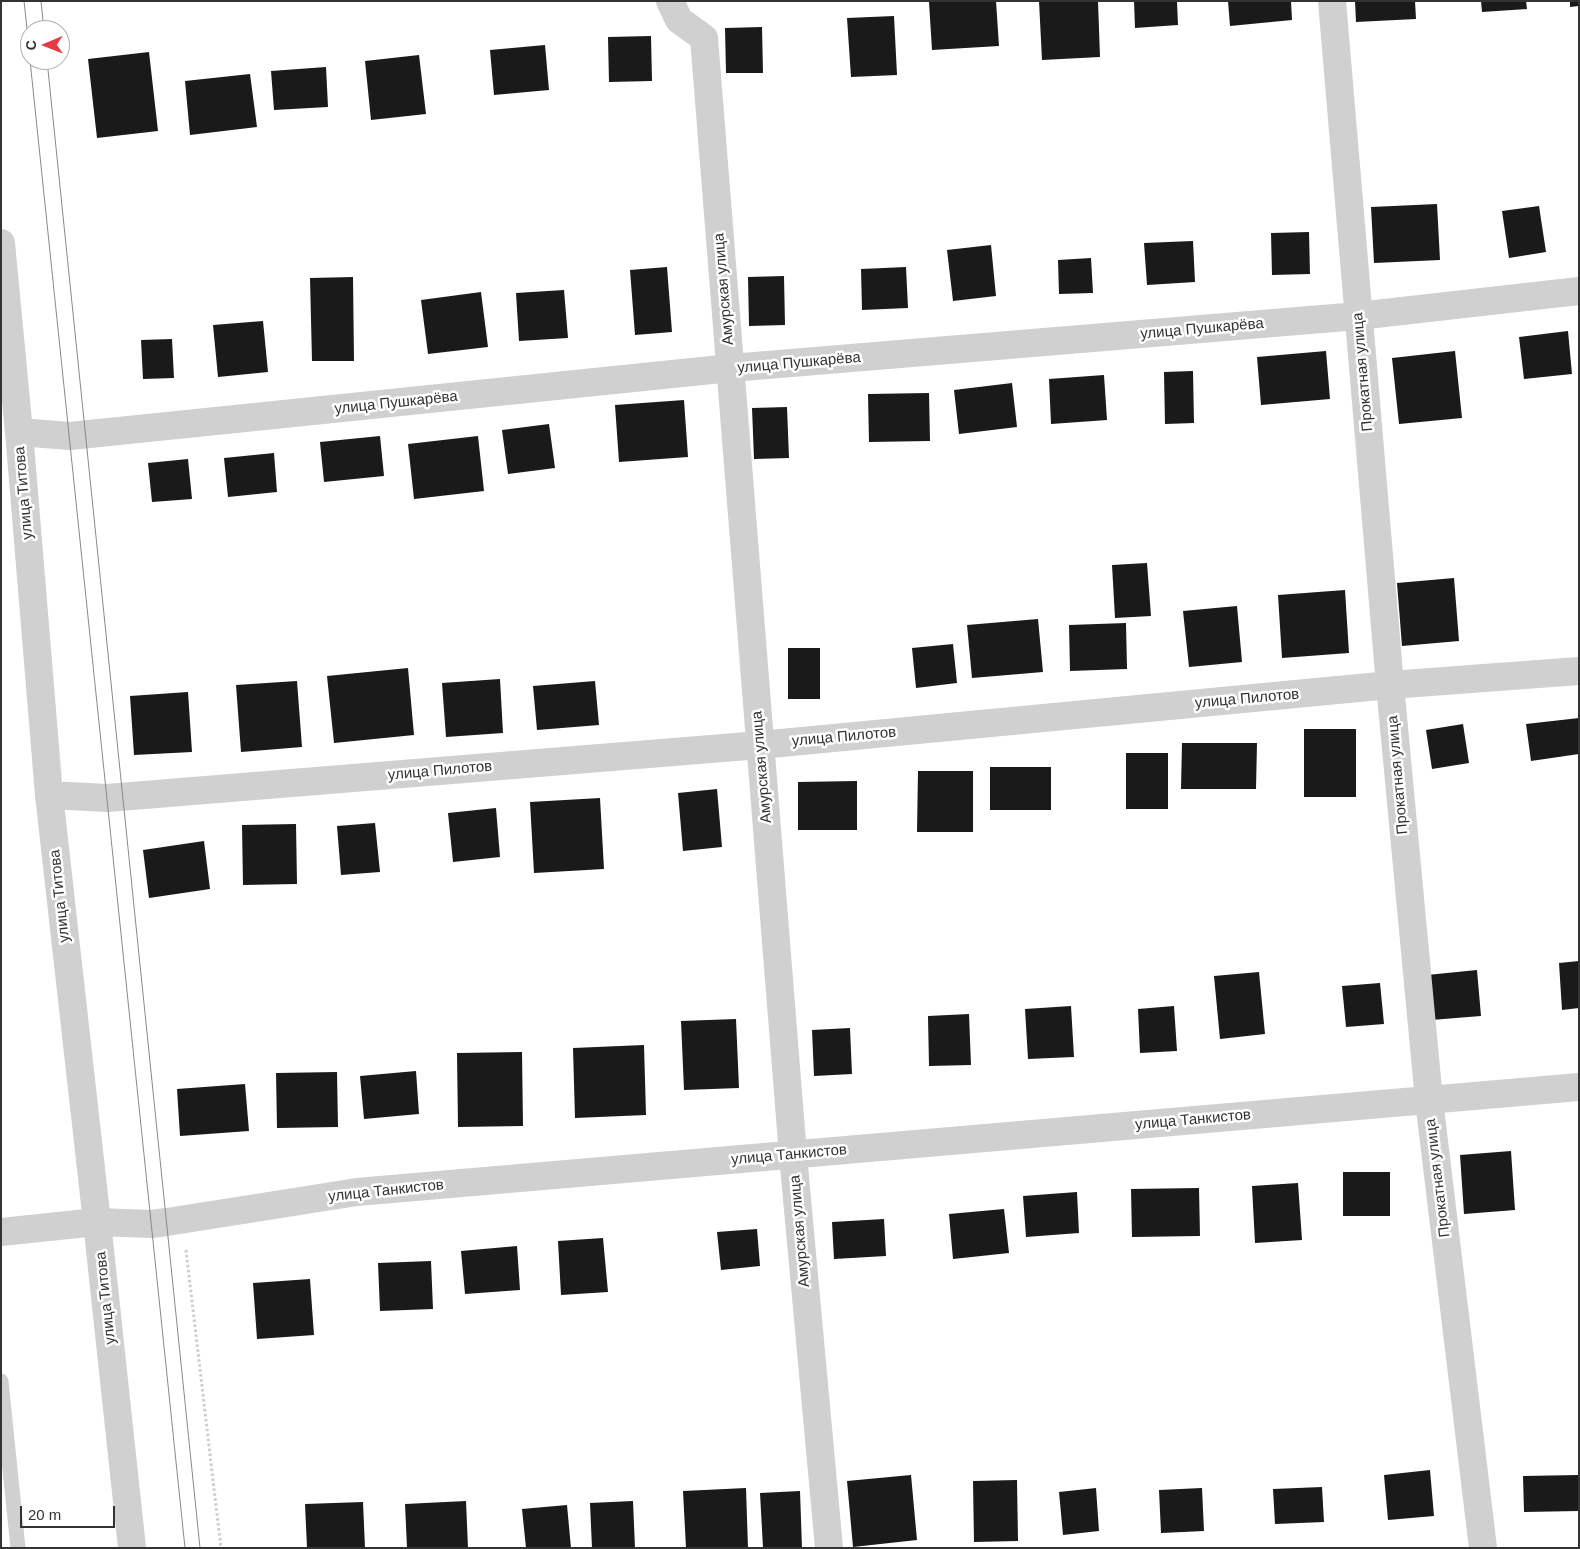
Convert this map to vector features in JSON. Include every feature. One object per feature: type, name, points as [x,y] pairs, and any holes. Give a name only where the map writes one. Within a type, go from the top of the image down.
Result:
[{"type":"street","name":"Амурская улица","points":[[670,1],[679,20],[704,38],[793,1155],[829,1548]]},
{"type":"street","name":"Прокатная улица","points":[[1332,1],[1390,685],[1429,1100],[1483,1548]]},
{"type":"street","name":"улица Титова","points":[[1,243],[10,433],[98,1222],[132,1548]]},
{"type":"street","name":"улица Пушкарёва","points":[[10,433],[70,436],[731,368],[1358,316],[1579,291]]},
{"type":"street","name":"улица Пилотов","points":[[49,795],[123,797],[760,745],[1390,685],[1579,671]]},
{"type":"street","name":"улица Танкистов","points":[[1,1232],[98,1222],[151,1224],[357,1192],[1579,1087]]},
{"type":"lane","points":[[1,1381],[18,1548]]},
{"type":"path","points":[[183,1220],[220,1548]]},
{"type":"building","points":[[996,1],[999,46],[932,50],[929,2]]},
{"type":"building","points":[[1039,1],[1098,1],[1100,57],[1042,60]]},
{"type":"building","points":[[1134,1],[1177,1],[1178,25],[1135,28]]},
{"type":"building","points":[[1228,1],[1291,1],[1292,20],[1230,26]]},
{"type":"building","points":[[1355,1],[1415,1],[1416,19],[1356,22]]},
{"type":"building","points":[[1481,1],[1526,1],[1527,9],[1482,12]]},
{"type":"building","points":[[1570,1],[1579,1],[1579,6],[1570,7]]},
{"type":"building","points":[[894,16],[897,75],[851,77],[847,18]]},
{"type":"building","points":[[762,27],[763,73],[726,73],[725,28]]},
{"type":"building","points":[[651,36],[652,81],[609,82],[608,37]]},
{"type":"building","points":[[545,45],[549,90],[494,95],[490,50]]},
{"type":"building","points":[[149,52],[158,131],[97,138],[88,59]]},
{"type":"building","points":[[419,55],[426,114],[371,120],[365,61]]},
{"type":"building","points":[[326,67],[328,107],[274,110],[271,71]]},
{"type":"building","points":[[250,74],[257,127],[190,135],[185,81]]},
{"type":"building","points":[[1437,204],[1440,260],[1374,263],[1371,207]]},
{"type":"building","points":[[1539,206],[1546,252],[1509,258],[1502,211]]},
{"type":"building","points":[[1309,232],[1310,274],[1272,275],[1271,233]]},
{"type":"building","points":[[1193,241],[1195,282],[1147,285],[1144,243]]},
{"type":"building","points":[[991,245],[996,296],[953,301],[947,250]]},
{"type":"building","points":[[1091,258],[1093,293],[1059,294],[1058,260]]},
{"type":"building","points":[[667,267],[672,332],[635,335],[630,270]]},
{"type":"building","points":[[906,267],[908,308],[862,310],[861,269]]},
{"type":"building","points":[[784,276],[785,325],[749,326],[748,277]]},
{"type":"building","points":[[353,277],[354,361],[312,361],[310,278]]},
{"type":"building","points":[[564,290],[568,338],[519,341],[516,293]]},
{"type":"building","points":[[481,292],[488,347],[428,354],[421,300]]},
{"type":"building","points":[[263,321],[268,372],[218,377],[213,325]]},
{"type":"building","points":[[1568,331],[1572,374],[1524,379],[1519,337]]},
{"type":"building","points":[[172,339],[174,378],[143,379],[141,340]]},
{"type":"building","points":[[1326,351],[1330,399],[1261,405],[1257,357]]},
{"type":"building","points":[[1455,351],[1462,418],[1399,424],[1392,358]]},
{"type":"building","points":[[1193,371],[1194,423],[1165,424],[1164,372]]},
{"type":"building","points":[[1104,375],[1107,420],[1051,424],[1049,379]]},
{"type":"building","points":[[1012,383],[1017,427],[959,434],[954,390]]},
{"type":"building","points":[[929,393],[930,441],[869,442],[868,394]]},
{"type":"building","points":[[684,400],[688,457],[619,462],[615,405]]},
{"type":"building","points":[[787,407],[789,458],[754,459],[752,408]]},
{"type":"building","points":[[549,424],[555,468],[508,474],[502,430]]},
{"type":"building","points":[[380,436],[384,476],[324,482],[320,442]]},
{"type":"building","points":[[478,436],[484,491],[414,499],[408,444]]},
{"type":"building","points":[[274,453],[277,492],[228,497],[224,458]]},
{"type":"building","points":[[188,459],[192,499],[152,502],[148,463]]},
{"type":"building","points":[[1147,563],[1151,616],[1115,618],[1112,565]]},
{"type":"building","points":[[1454,578],[1459,641],[1402,646],[1397,583]]},
{"type":"building","points":[[1345,590],[1349,653],[1282,658],[1278,595]]},
{"type":"building","points":[[1237,606],[1242,662],[1189,667],[1183,611]]},
{"type":"building","points":[[1038,619],[1043,672],[972,678],[967,625]]},
{"type":"building","points":[[1126,623],[1127,669],[1070,671],[1069,625]]},
{"type":"building","points":[[953,644],[957,683],[916,688],[912,648]]},
{"type":"building","points":[[788,648],[820,648],[820,699],[788,699]]},
{"type":"building","points":[[408,668],[414,735],[334,743],[327,676]]},
{"type":"building","points":[[500,679],[503,733],[446,737],[442,683]]},
{"type":"building","points":[[297,681],[302,747],[241,752],[236,685]]},
{"type":"building","points":[[595,681],[599,725],[537,730],[533,686]]},
{"type":"building","points":[[188,692],[192,752],[134,755],[130,696]]},
{"type":"building","points":[[1579,718],[1579,754],[1531,761],[1526,724]]},
{"type":"building","points":[[1463,724],[1469,763],[1432,769],[1426,730]]},
{"type":"building","points":[[1304,729],[1356,729],[1356,797],[1304,797]]},
{"type":"building","points":[[1182,743],[1257,743],[1256,789],[1181,789]]},
{"type":"building","points":[[1126,753],[1168,753],[1168,809],[1126,809]]},
{"type":"building","points":[[990,767],[1051,767],[1051,810],[990,810]]},
{"type":"building","points":[[918,771],[973,771],[973,832],[917,832]]},
{"type":"building","points":[[857,781],[857,830],[798,830],[798,782]]},
{"type":"building","points":[[717,789],[722,847],[683,851],[678,793]]},
{"type":"building","points":[[600,798],[604,869],[534,873],[530,802]]},
{"type":"building","points":[[496,808],[500,857],[453,862],[448,813]]},
{"type":"building","points":[[375,823],[380,872],[341,875],[337,826]]},
{"type":"building","points":[[296,824],[297,884],[243,885],[242,825]]},
{"type":"building","points":[[204,841],[210,889],[149,898],[143,850]]},
{"type":"building","points":[[1579,961],[1579,1008],[1562,1010],[1559,963]]},
{"type":"building","points":[[1477,970],[1481,1016],[1431,1020],[1427,975]]},
{"type":"building","points":[[1259,972],[1265,1034],[1220,1039],[1214,976]]},
{"type":"building","points":[[1380,983],[1384,1024],[1346,1027],[1342,986]]},
{"type":"building","points":[[1071,1006],[1074,1057],[1028,1059],[1025,1009]]},
{"type":"building","points":[[1174,1006],[1177,1051],[1140,1053],[1138,1009]]},
{"type":"building","points":[[969,1014],[971,1065],[929,1066],[928,1016]]},
{"type":"building","points":[[736,1019],[739,1088],[684,1090],[681,1021]]},
{"type":"building","points":[[850,1028],[852,1074],[814,1076],[812,1030]]},
{"type":"building","points":[[644,1045],[646,1115],[575,1118],[573,1048]]},
{"type":"building","points":[[522,1052],[523,1126],[458,1127],[457,1053]]},
{"type":"building","points":[[416,1071],[419,1114],[364,1119],[360,1076]]},
{"type":"building","points":[[337,1072],[338,1127],[277,1128],[276,1073]]},
{"type":"building","points":[[245,1084],[249,1131],[180,1136],[177,1089]]},
{"type":"building","points":[[1511,1151],[1515,1210],[1464,1214],[1460,1155]]},
{"type":"building","points":[[1343,1172],[1390,1172],[1390,1216],[1343,1216]]},
{"type":"building","points":[[1298,1183],[1302,1240],[1255,1243],[1252,1186]]},
{"type":"building","points":[[1199,1188],[1200,1236],[1132,1237],[1131,1189]]},
{"type":"building","points":[[1077,1192],[1079,1233],[1026,1237],[1023,1196]]},
{"type":"building","points":[[1004,1209],[1009,1253],[953,1259],[949,1214]]},
{"type":"building","points":[[884,1219],[886,1256],[834,1259],[832,1222]]},
{"type":"building","points":[[757,1229],[760,1266],[721,1270],[717,1232]]},
{"type":"building","points":[[603,1238],[608,1292],[561,1295],[558,1241]]},
{"type":"building","points":[[517,1246],[520,1290],[465,1294],[461,1251]]},
{"type":"building","points":[[431,1261],[433,1309],[380,1311],[378,1263]]},
{"type":"building","points":[[310,1279],[314,1335],[257,1339],[253,1283]]},
{"type":"building","points":[[1430,1470],[1434,1516],[1388,1520],[1384,1475]]},
{"type":"building","points":[[911,1475],[917,1540],[853,1547],[847,1481]]},
{"type":"building","points":[[1579,1475],[1579,1511],[1524,1512],[1523,1476]]},
{"type":"building","points":[[1017,1480],[1018,1541],[974,1542],[973,1481]]},
{"type":"building","points":[[1322,1487],[1324,1522],[1275,1524],[1273,1489]]},
{"type":"building","points":[[746,1488],[748,1548],[686,1548],[683,1491]]},
{"type":"building","points":[[1096,1488],[1099,1531],[1063,1535],[1059,1492]]},
{"type":"building","points":[[1202,1488],[1204,1531],[1161,1533],[1159,1490]]},
{"type":"building","points":[[800,1491],[802,1548],[763,1548],[760,1493]]},
{"type":"building","points":[[466,1501],[468,1548],[407,1548],[405,1504]]},
{"type":"building","points":[[633,1501],[635,1548],[592,1548],[590,1503]]},
{"type":"building","points":[[363,1502],[365,1548],[307,1548],[305,1504]]},
{"type":"building","points":[[567,1505],[571,1548],[526,1548],[522,1509]]},
{"type":"tram line","points":[[24,1],[26,20]]},
{"type":"tram line","points":[[41,1],[43,20]]},
{"type":"tram line","points":[[31,70],[185,1548]]},
{"type":"tram line","points":[[48,70],[200,1548]]}]
